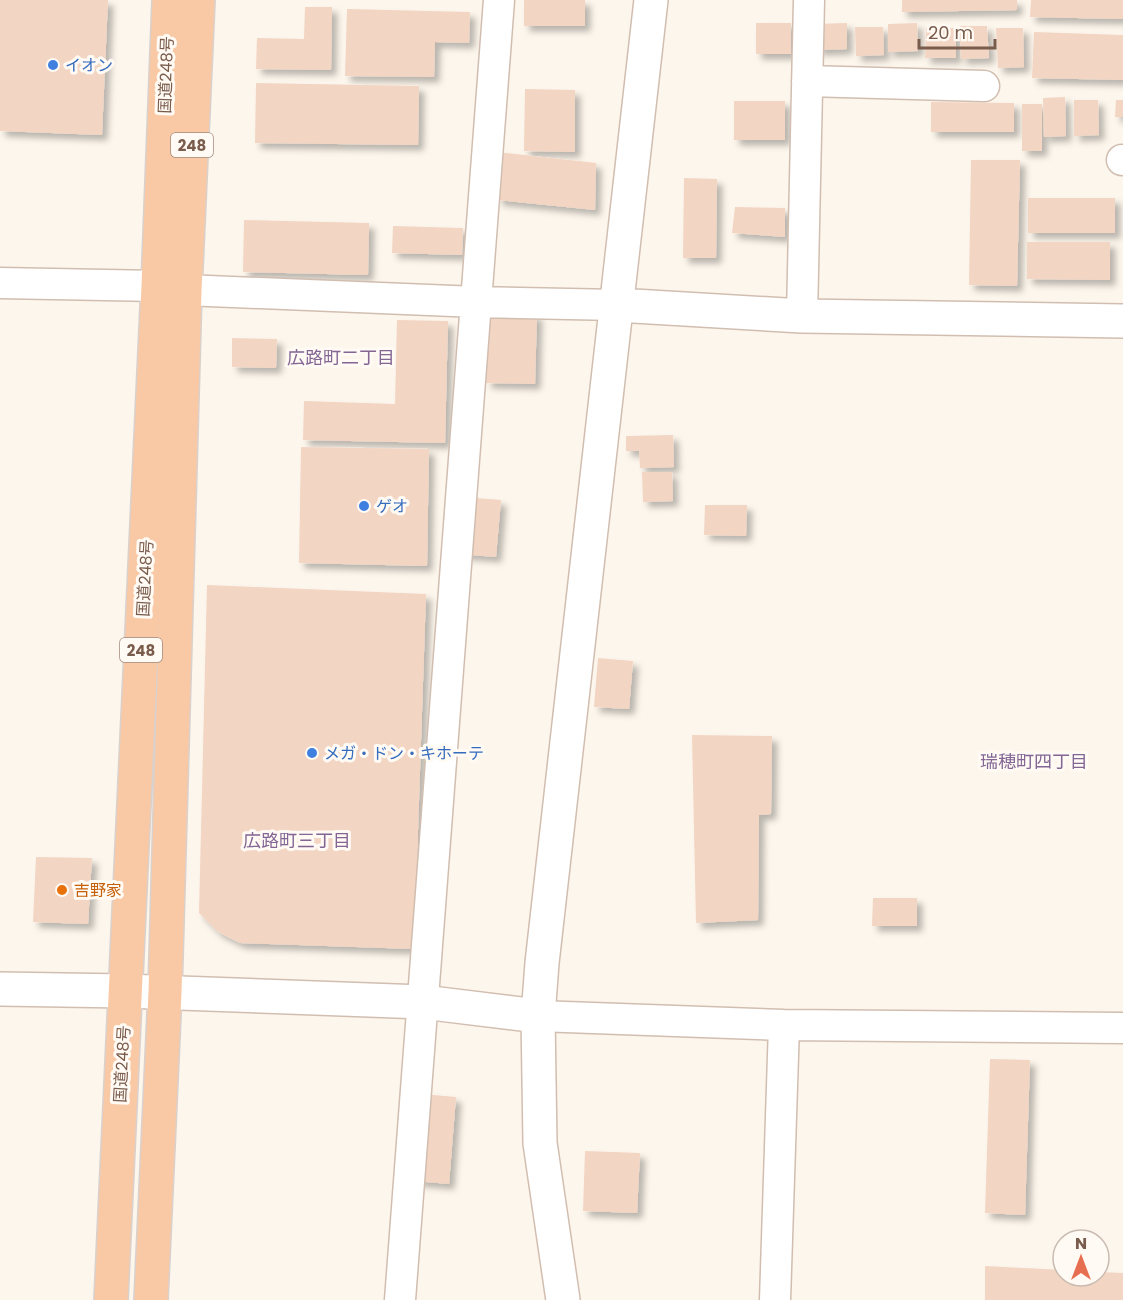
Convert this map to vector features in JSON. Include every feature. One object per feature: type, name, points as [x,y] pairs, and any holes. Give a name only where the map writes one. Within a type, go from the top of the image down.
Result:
[{"type":"highway","name":"国道248号","points":[[151,1300],[165,992],[172,288],[169,0]]},
{"type":"highway","name":"国道248号","points":[[111,1300],[126,991],[172,288],[198,0]]},
{"type":"street","points":[[400,1300],[499,0]]},
{"type":"street","points":[[563,1300],[540,1143],[538,1016],[542,963],[651,0]]},
{"type":"street","points":[[802,316],[809,0]]},
{"type":"street","points":[[807,81],[984,86]]},
{"type":"street","points":[[0,283],[172,288],[477,302],[617,305],[802,316],[1123,321]]},
{"type":"street","points":[[0,989],[165,992],[423,1002],[538,1016],[784,1025],[1123,1028]]},
{"type":"street","points":[[776,1300],[784,1025]]},
{"type":"building","name":"イオン","points":[[0,0],[108,0],[102,135],[0,131]]},
{"type":"building","points":[[524,0],[585,0],[585,26],[524,26]]},
{"type":"building","points":[[902,0],[1017,0],[1017,10],[902,12]]},
{"type":"building","points":[[1031,0],[1123,0],[1123,19],[1030,17]]},
{"type":"building","points":[[305,7],[332,7],[331,70],[256,69],[257,38],[304,39]]},
{"type":"building","points":[[347,9],[470,12],[469,43],[435,42],[434,77],[345,76]]},
{"type":"building","points":[[756,23],[791,23],[791,54],[756,54]]},
{"type":"building","points":[[847,23],[847,49],[816,50],[816,24]]},
{"type":"building","points":[[917,23],[918,51],[888,52],[888,24]]},
{"type":"building","points":[[960,26],[987,26],[989,58],[961,59]]},
{"type":"building","points":[[855,27],[883,27],[884,55],[856,56]]},
{"type":"building","points":[[926,28],[956,28],[956,58],[925,58]]},
{"type":"building","points":[[996,28],[1023,28],[1024,67],[998,68]]},
{"type":"building","points":[[1034,32],[1123,35],[1123,80],[1032,78]]},
{"type":"building","points":[[256,83],[419,86],[418,145],[255,143]]},
{"type":"building","points":[[525,89],[575,90],[575,152],[524,151]]},
{"type":"building","points":[[1065,97],[1066,136],[1044,137],[1043,98]]},
{"type":"building","points":[[1074,100],[1098,100],[1099,135],[1074,136]]},
{"type":"building","points":[[1116,100],[1123,100],[1123,117],[1115,117]]},
{"type":"building","points":[[734,101],[785,101],[785,140],[734,140]]},
{"type":"building","points":[[931,102],[1014,103],[1014,132],[931,132]]},
{"type":"building","points":[[1022,104],[1042,104],[1042,151],[1022,151]]},
{"type":"building","points":[[497,152],[596,163],[595,210],[497,200]]},
{"type":"building","points":[[971,160],[1020,160],[1017,286],[969,285]]},
{"type":"building","points":[[684,178],[717,179],[716,258],[683,258]]},
{"type":"building","points":[[1028,198],[1115,198],[1115,233],[1028,233]]},
{"type":"building","points":[[735,207],[785,208],[785,237],[732,233]]},
{"type":"building","points":[[244,220],[369,223],[368,275],[243,272]]},
{"type":"building","points":[[393,226],[463,228],[462,255],[392,253]]},
{"type":"building","points":[[1027,242],[1110,242],[1110,280],[1027,279]]},
{"type":"building","points":[[488,313],[537,314],[535,384],[486,383]]},
{"type":"building","points":[[397,320],[448,321],[445,443],[303,440],[304,401],[395,404]]},
{"type":"building","points":[[232,338],[277,339],[276,368],[232,367]]},
{"type":"building","points":[[673,435],[674,467],[640,468],[639,451],[626,451],[626,436]]},
{"type":"building","name":"ゲオ","points":[[301,447],[429,449],[427,566],[299,563]]},
{"type":"building","points":[[642,472],[672,472],[673,501],[643,502]]},
{"type":"building","points":[[463,497],[501,500],[496,557],[458,554]]},
{"type":"building","points":[[705,505],[747,505],[746,536],[704,535]]},
{"type":"building","name":"メガ・ドン・キホーテ","points":[[207,585],[426,594],[414,949],[240,943],[218,932],[199,913]]},
{"type":"building","points":[[598,658],[633,661],[629,709],[594,707]]},
{"type":"building","points":[[692,735],[772,736],[771,814],[759,815],[758,920],[696,923]]},
{"type":"building","name":"吉野家","points":[[36,857],[92,858],[88,924],[33,922]]},
{"type":"building","points":[[873,898],[917,898],[917,926],[872,926]]},
{"type":"building","points":[[990,1059],[1030,1060],[1025,1215],[985,1213]]},
{"type":"building","points":[[422,1094],[456,1097],[449,1184],[415,1181]]},
{"type":"building","points":[[585,1151],[640,1153],[637,1213],[583,1211]]},
{"type":"building","points":[[985,1266],[1051,1269],[1051,1288],[1111,1288],[1111,1272],[1123,1273],[1123,1300],[985,1300]]},
{"type":"place","name":"イオン","points":[[53,65]]},
{"type":"place","name":"ゲオ","points":[[364,506]]},
{"type":"place","name":"メガ・ドン・キホーテ","points":[[312,753]]},
{"type":"place","name":"吉野家","points":[[62,890]]},
{"type":"district","name":"広路町二丁目","points":[[341,357]]},
{"type":"district","name":"瑞穂町四丁目","points":[[1034,761]]},
{"type":"district","name":"広路町三丁目","points":[[297,840]]}]
